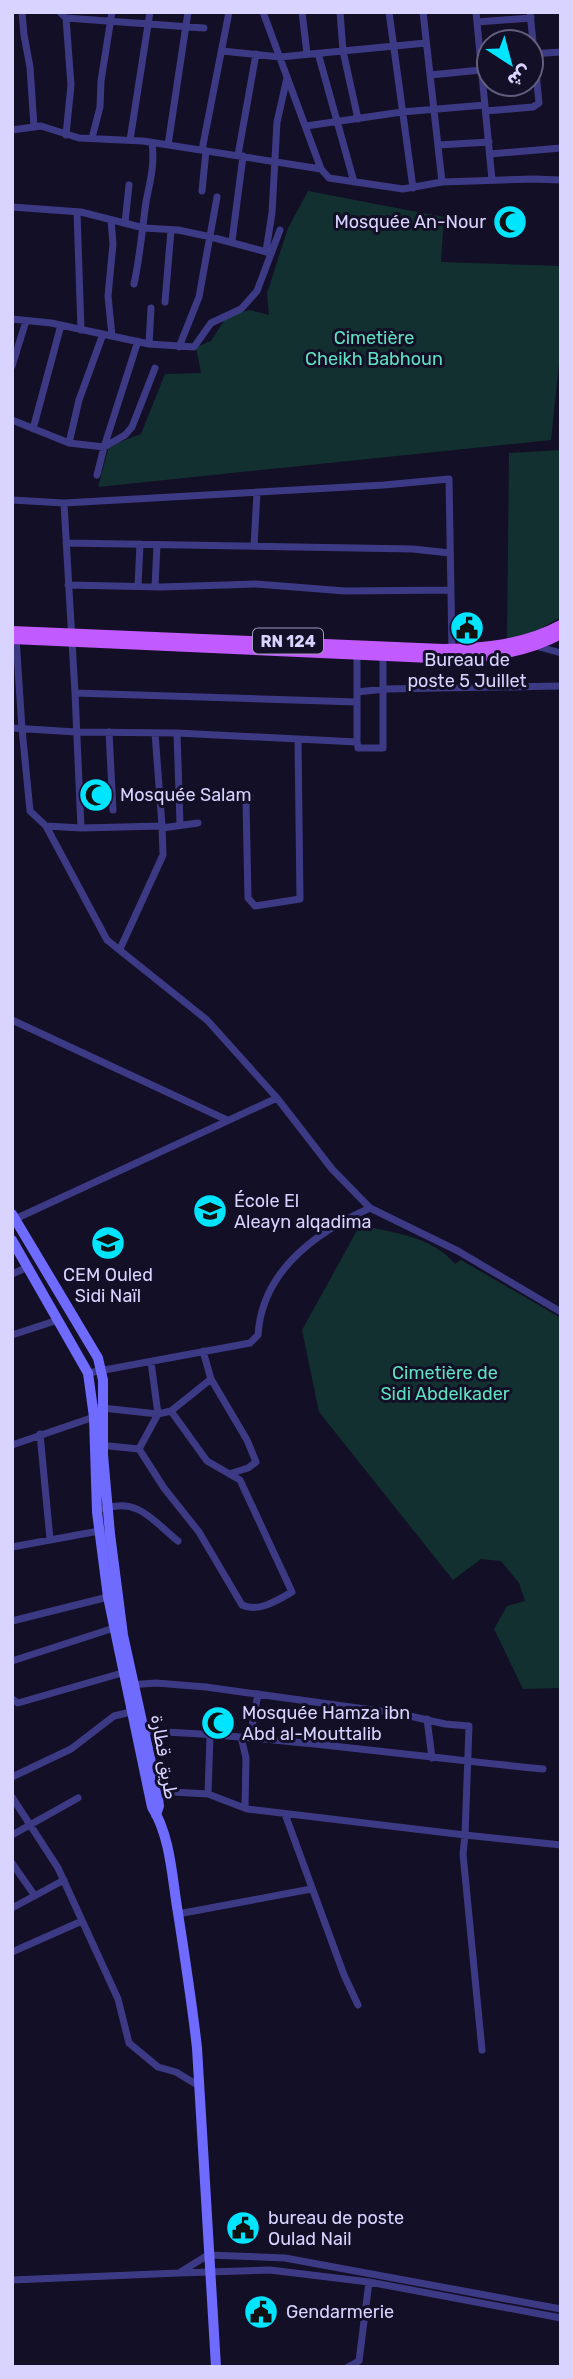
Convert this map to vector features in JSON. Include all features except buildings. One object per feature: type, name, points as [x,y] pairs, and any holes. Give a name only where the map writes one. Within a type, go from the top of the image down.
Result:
[{"type":"main road","name":"RN 124","points":[[357,649],[383,656],[453,654],[509,644],[561,625]]},
{"type":"main road","name":"RN 124","points":[[14,635],[497,655],[535,646],[561,635]]},
{"type":"main road","name":"طريق قطارة","points":[[13,1218],[92,1348],[101,1371],[105,1409],[99,1445],[97,1512],[108,1597],[122,1673],[129,1685],[153,1792],[159,1806],[156,1815],[169,1854],[178,1914]]},
{"type":"main road","name":"طريق قطارة","points":[[12,1240],[88,1373],[108,1508],[131,1712],[139,1731]]},
{"type":"main road","points":[[178,1914],[193,2008],[216,2367]]},
{"type":"street","points":[[22,12],[33,94],[34,127]]},
{"type":"street","points":[[130,140],[150,12]]},
{"type":"street","points":[[168,145],[188,12]]},
{"type":"street","points":[[202,191],[204,150],[229,12]]},
{"type":"street","points":[[263,12],[321,169],[329,178],[403,189],[442,182],[561,180]]},
{"type":"street","points":[[302,12],[307,54]]},
{"type":"street","points":[[340,12],[343,51],[358,119]]},
{"type":"street","points":[[389,12],[413,188]]},
{"type":"street","points":[[423,12],[442,182]]},
{"type":"street","points":[[476,12],[478,28]]},
{"type":"street","points":[[66,135],[71,85],[63,15],[112,17],[147,24],[204,28]]},
{"type":"street","points":[[477,22],[530,15]]},
{"type":"street","points":[[92,138],[100,107],[101,80],[112,17]]},
{"type":"street","points":[[222,51],[280,57],[426,43]]},
{"type":"street","points":[[318,53],[354,182]]},
{"type":"street","points":[[232,241],[240,156],[256,54]]},
{"type":"street","points":[[430,75],[475,73]]},
{"type":"street","points":[[12,319],[61,325],[149,344],[194,347],[211,323],[241,309],[257,291],[268,252],[277,122],[287,76]]},
{"type":"street","points":[[485,98],[492,180]]},
{"type":"street","points":[[306,126],[402,112],[537,106],[540,98]]},
{"type":"street","points":[[12,130],[34,127],[51,129],[66,135],[168,145],[321,169]]},
{"type":"street","points":[[438,145],[489,142]]},
{"type":"street","points":[[134,284],[142,250],[146,202],[154,169],[152,143]]},
{"type":"street","points":[[490,154],[561,148]]},
{"type":"street","points":[[125,223],[130,185]]},
{"type":"street","points":[[179,347],[199,297],[217,197]]},
{"type":"street","points":[[12,207],[77,212],[144,228],[232,241],[268,252]]},
{"type":"street","points":[[77,212],[81,330]]},
{"type":"street","points":[[111,220],[113,244],[108,296],[112,336]]},
{"type":"street","points":[[164,302],[170,230]]},
{"type":"street","points":[[268,252],[280,230]]},
{"type":"street","points":[[149,344],[151,309]]},
{"type":"street","points":[[12,366],[26,321]]},
{"type":"street","points":[[33,429],[61,325]]},
{"type":"street","points":[[69,443],[79,400],[103,334]]},
{"type":"street","points":[[97,475],[138,341]]},
{"type":"street","points":[[12,420],[69,443],[104,447],[125,435],[132,427],[155,368]]},
{"type":"street","points":[[12,500],[64,503],[449,479],[453,654]]},
{"type":"street","points":[[254,546],[257,493]]},
{"type":"street","points":[[64,503],[81,828]]},
{"type":"street","points":[[66,543],[413,549],[450,553]]},
{"type":"street","points":[[138,586],[140,544]]},
{"type":"street","points":[[155,587],[157,545]]},
{"type":"street","points":[[68,585],[155,587],[256,584],[345,591],[451,590]]},
{"type":"street","points":[[14,635],[30,811],[46,826],[107,940],[207,1020],[277,1098],[332,1169],[370,1208],[458,1251],[561,1312]]},
{"type":"street","points":[[535,646],[561,653]]},
{"type":"street","points":[[357,649],[358,748],[383,748],[383,656]]},
{"type":"street","points":[[357,692],[385,688],[561,686]]},
{"type":"street","points":[[75,693],[357,702]]},
{"type":"street","points":[[12,728],[356,742]]},
{"type":"street","points":[[108,732],[113,810]]},
{"type":"street","points":[[120,950],[163,855],[155,733]]},
{"type":"street","points":[[177,733],[180,824]]},
{"type":"street","points":[[250,796],[246,802],[248,898],[255,906],[300,899],[298,739]]},
{"type":"street","points":[[46,826],[162,827],[198,822]]},
{"type":"street","points":[[12,1020],[227,1120]]},
{"type":"street","points":[[13,1218],[277,1098]]},
{"type":"street","points":[[88,1373],[250,1343],[258,1335],[259,1316],[267,1298],[303,1247],[340,1222],[370,1208]]},
{"type":"street","points":[[12,1274],[29,1267]]},
{"type":"street","points":[[12,1335],[58,1320]]},
{"type":"street","points":[[203,1350],[211,1379],[247,1440],[256,1462],[248,1468],[229,1474]]},
{"type":"street","points":[[139,1449],[158,1414],[151,1362]]},
{"type":"street","points":[[12,1445],[105,1409],[158,1414],[171,1411],[211,1379]]},
{"type":"street","points":[[139,1449],[164,1488],[199,1532],[243,1605],[248,1608],[273,1603],[292,1592],[240,1480],[207,1461],[171,1411]]},
{"type":"street","points":[[40,1434],[50,1539]]},
{"type":"street","points":[[99,1445],[139,1449]]},
{"type":"street","points":[[97,1512],[108,1508],[135,1506],[178,1541]]},
{"type":"street","points":[[12,1547],[99,1531]]},
{"type":"street","points":[[12,1621],[108,1597]]},
{"type":"street","points":[[12,1661],[114,1628]]},
{"type":"street","points":[[12,1699],[18,1703],[122,1673]]},
{"type":"street","points":[[129,1685],[173,1684],[258,1694],[469,1726],[466,1835],[463,1854],[482,2050]]},
{"type":"street","points":[[250,1737],[258,1694]]},
{"type":"street","points":[[12,1777],[71,1749],[114,1716],[131,1712]]},
{"type":"street","points":[[427,1719],[432,1758]]},
{"type":"street","points":[[139,1731],[331,1744],[543,1769]]},
{"type":"street","points":[[208,1794],[209,1736]]},
{"type":"street","points":[[241,1737],[246,1758],[245,1808]]},
{"type":"street","points":[[153,1792],[208,1794],[225,1798],[237,1807],[285,1814],[561,1844]]},
{"type":"street","points":[[12,1797],[64,1880],[118,1999],[129,2043],[158,2067],[176,2072],[199,2086]]},
{"type":"street","points":[[12,1835],[78,1798]]},
{"type":"street","points":[[285,1814],[311,1889],[358,2005]]},
{"type":"street","points":[[12,1863],[35,1896]]},
{"type":"street","points":[[12,1908],[64,1880]]},
{"type":"street","points":[[178,1914],[311,1889]]},
{"type":"street","points":[[12,1952],[82,1921]]},
{"type":"street","points":[[179,2273],[208,2255],[285,2258],[561,2309]]},
{"type":"street","points":[[12,2280],[270,2270],[369,2283],[561,2318]]},
{"type":"street","points":[[348,2367],[359,2361],[369,2283]]},
{"type":"green space","name":"Cimetière Cheikh Babhoun","points":[[308,191],[444,217],[441,262],[561,266],[561,345],[551,440],[98,487],[109,446],[141,434],[165,374],[201,373],[196,347],[211,341],[227,316],[250,310],[269,315],[267,293],[288,228]]},
{"type":"green space","points":[[561,450],[561,617],[537,631],[507,641],[509,453]]},
{"type":"green space","name":"Cimetière de Sidi Abdelkader","points":[[360,1225],[424,1241],[455,1264],[461,1260],[561,1318],[561,1688],[523,1689],[494,1629],[507,1606],[525,1601],[519,1583],[501,1561],[481,1559],[453,1580],[319,1412],[302,1330]]},
{"type":"place","name":"Mosquée An-Nour","points":[[510,222]]},
{"type":"place","name":"Bureau de poste 5 Juillet","points":[[467,628]]},
{"type":"place","name":"Mosquée Salam","points":[[96,795]]},
{"type":"place","name":"École El Aleayn alqadima","points":[[210,1211]]},
{"type":"place","name":"CEM Ouled Sidi Naïl","points":[[108,1243]]},
{"type":"place","name":"Mosquée Hamza ibn Abd al-Mouttalib","points":[[218,1723]]},
{"type":"place","name":"bureau de poste Oulad Nail","points":[[243,2228]]},
{"type":"place","name":"Gendarmerie","points":[[261,2312]]}]
